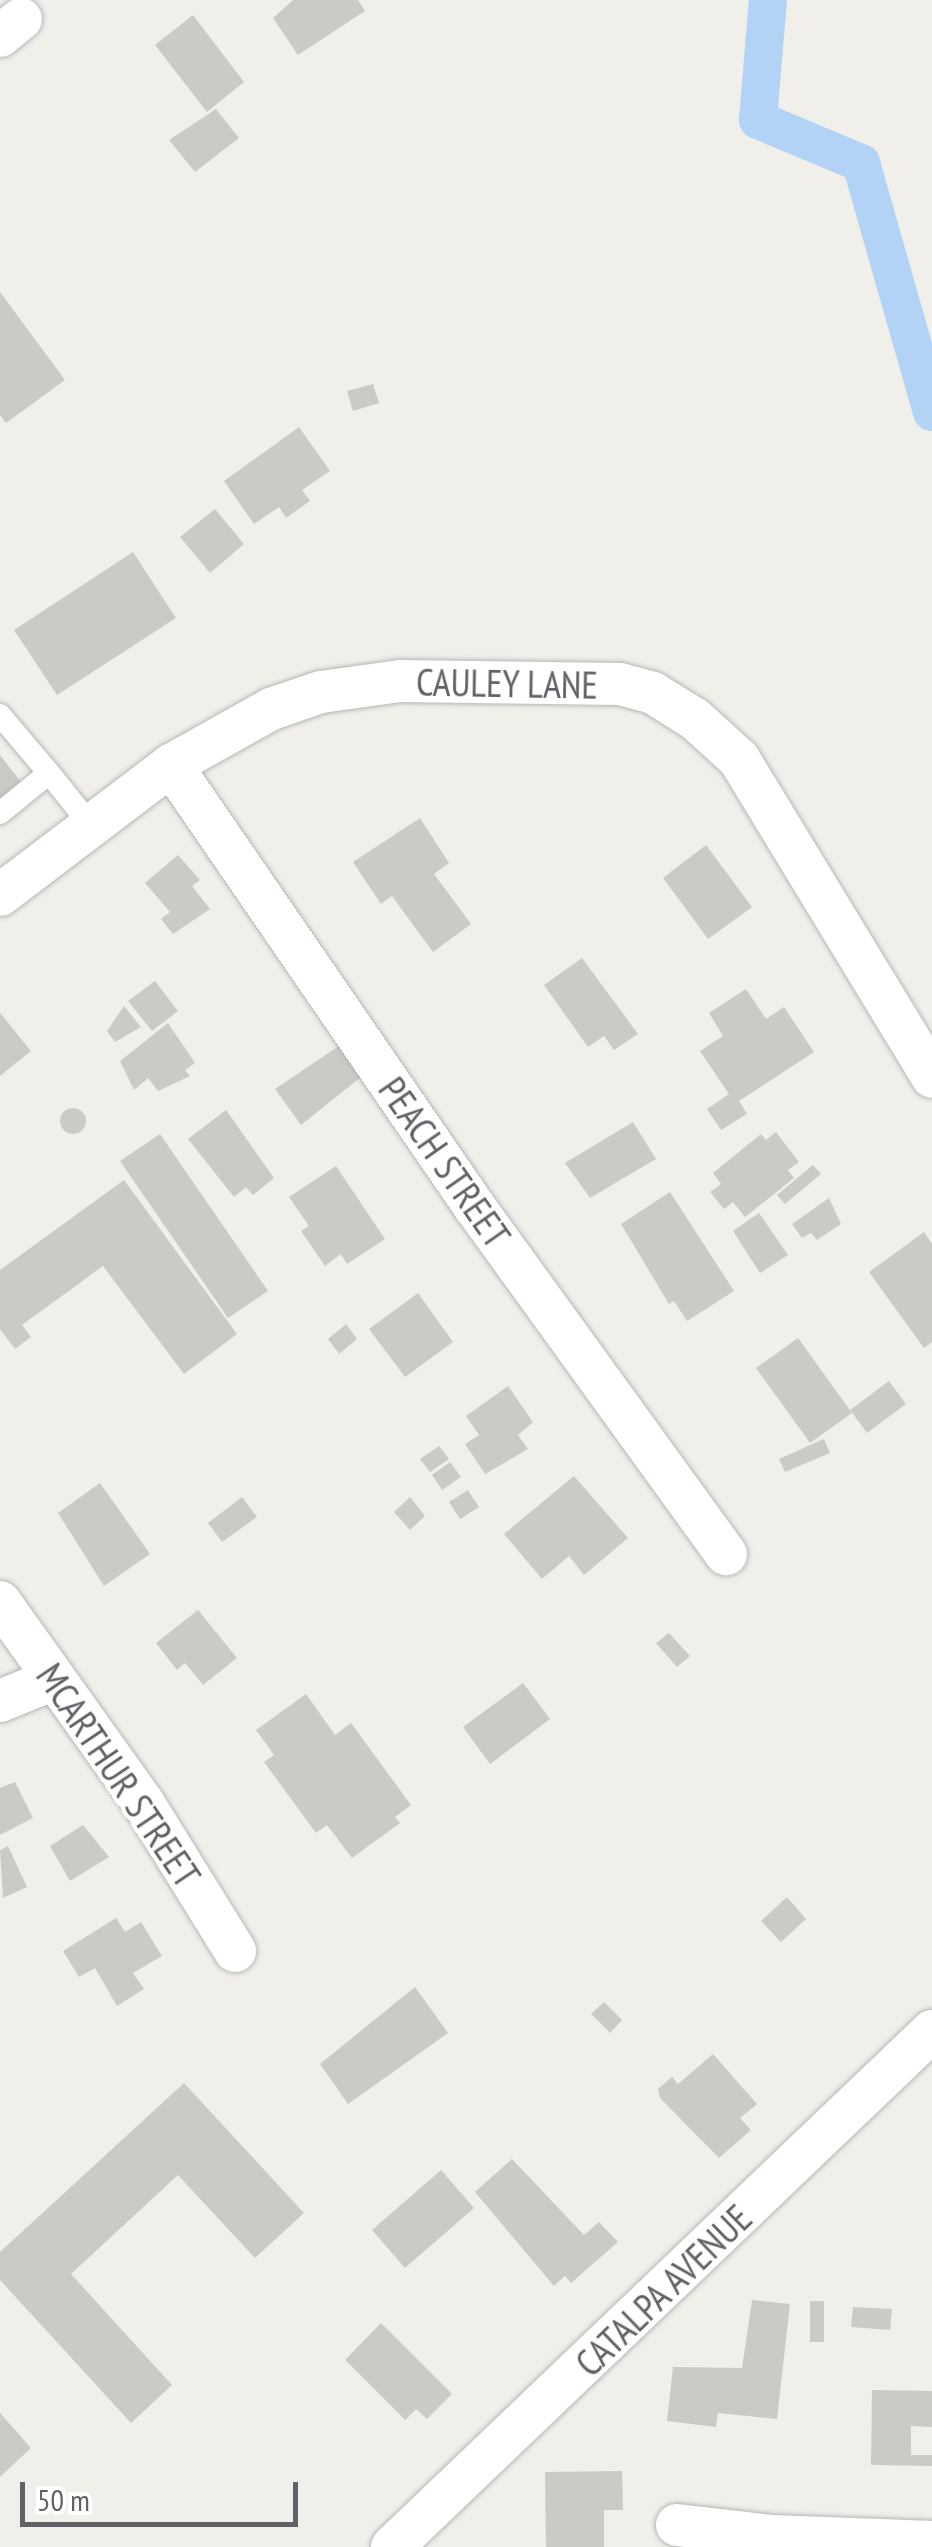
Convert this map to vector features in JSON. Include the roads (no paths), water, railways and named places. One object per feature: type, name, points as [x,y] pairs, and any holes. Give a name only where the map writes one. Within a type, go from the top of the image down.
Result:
[{"type":"street","name":"CAULEY LANE","points":[[0,895],[89,824],[224,731],[322,692],[400,681],[559,678],[653,693],[695,719],[738,759],[932,1078]]},
{"type":"street","name":"PEACH STREET","points":[[171,765],[474,1206],[726,1554]]},
{"type":"street","name":"MCARTHUR STREET","points":[[0,1602],[144,1804],[235,1950]]},
{"type":"street","points":[[0,1700],[54,1679]]},
{"type":"street","name":"CATALPA AVENUE","points":[[392,2547],[932,2031]]},
{"type":"street","points":[[678,2525],[772,2536],[932,2542]]},
{"type":"lane","points":[[0,715],[89,824]]},
{"type":"lane","points":[[0,813],[49,773]]},
{"type":"waterway","points":[[768,0],[758,120],[861,163],[932,412]]}]
